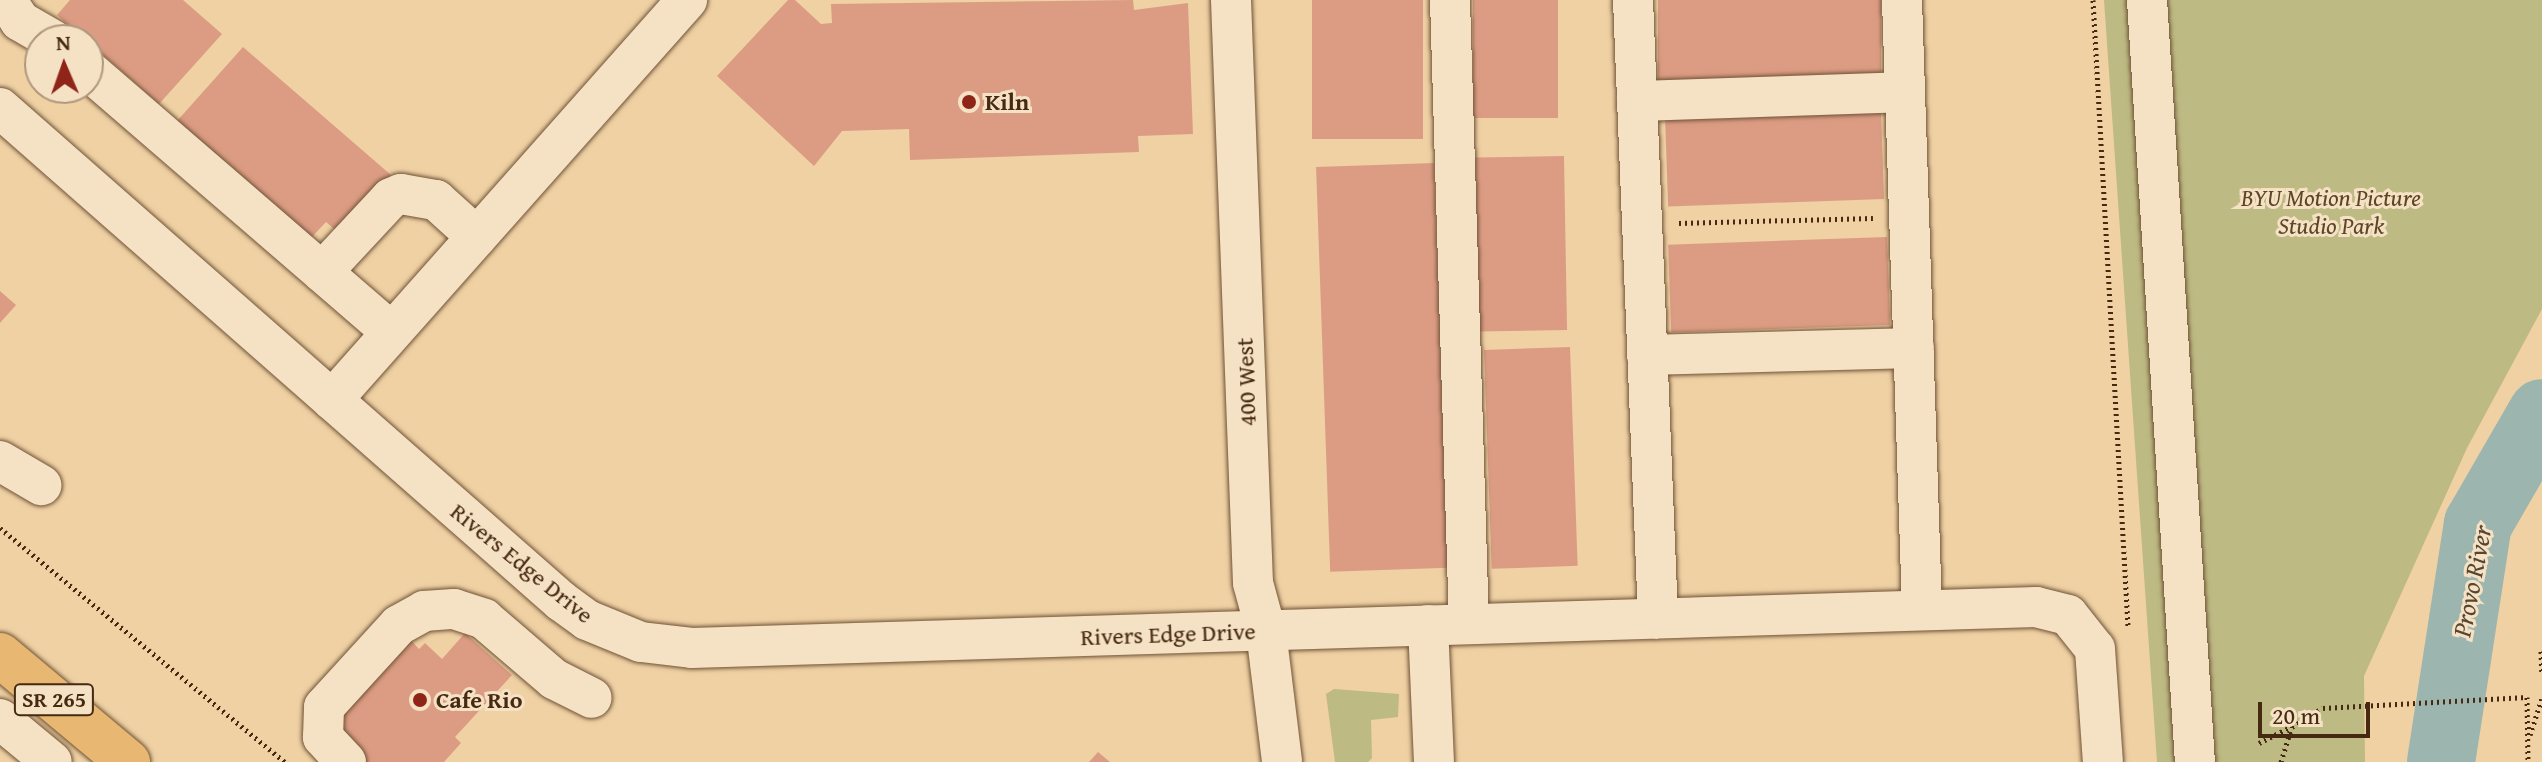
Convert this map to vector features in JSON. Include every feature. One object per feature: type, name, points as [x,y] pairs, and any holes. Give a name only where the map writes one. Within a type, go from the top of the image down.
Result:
[{"type":"main road","name":"SR 265","points":[[0,655],[128,762]]},
{"type":"street","points":[[6,0],[20,21],[40,23]]},
{"type":"street","points":[[332,400],[687,0]]},
{"type":"street","name":"400 West","points":[[1231,0],[1253,583],[1266,631],[1281,762]]},
{"type":"street","points":[[1450,0],[1469,624]]},
{"type":"street","points":[[1633,0],[1658,618]]},
{"type":"street","points":[[1902,0],[1922,610]]},
{"type":"street","points":[[2147,0],[2195,762]]},
{"type":"street","points":[[104,84],[392,332]]},
{"type":"street","points":[[1637,101],[1904,92]]},
{"type":"street","name":"Rivers Edge Drive","points":[[0,108],[561,601],[587,620],[641,642],[692,648],[2036,607],[2060,612],[2081,625],[2097,663],[2103,762]]},
{"type":"street","points":[[322,272],[391,198],[401,194],[436,200],[477,237]]},
{"type":"street","points":[[1647,355],[1914,348]]},
{"type":"street","points":[[0,461],[41,485]]},
{"type":"street","points":[[346,762],[323,737],[324,707],[399,625],[424,611],[454,609],[484,619],[554,679],[592,698]]},
{"type":"street","points":[[1428,625],[1434,762]]},
{"type":"street","points":[[0,719],[52,762]]},
{"type":"street","points":[[0,750],[15,762]]},
{"type":"path","points":[[2093,0],[2128,635]]},
{"type":"path","points":[[1666,223],[1909,218]]},
{"type":"path","points":[[0,528],[285,762]]},
{"type":"path","points":[[2541,651],[2542,674]]},
{"type":"path","points":[[2259,743],[2323,708],[2527,697],[2528,762]]},
{"type":"path","points":[[2528,739],[2542,699]]},
{"type":"path","points":[[2281,762],[2292,727]]},
{"type":"green space","name":"BYU Motion Picture Studio Park","points":[[2104,0],[2542,0],[2542,309],[2467,448],[2364,676],[2365,762],[2157,762]]},
{"type":"green space","points":[[1334,689],[1399,694],[1398,717],[1371,720],[1372,758],[1368,762],[1335,762],[1326,694]]},
{"type":"building","points":[[70,0],[183,0],[222,34],[159,104],[104,56],[104,24],[67,24],[57,15]]},
{"type":"building","name":"Kiln","points":[[788,0],[795,0],[821,24],[832,23],[831,4],[1133,0],[1134,10],[1188,3],[1193,134],[1138,136],[1139,152],[910,160],[909,129],[842,131],[814,166],[717,76]]},
{"type":"building","points":[[1312,0],[1423,0],[1423,139],[1312,139]]},
{"type":"building","points":[[1473,0],[1558,0],[1558,118],[1473,118]]},
{"type":"building","points":[[1658,0],[1881,0],[1881,84],[1658,84]]},
{"type":"building","points":[[243,47],[391,175],[340,234],[326,222],[311,238],[177,121]]},
{"type":"building","points":[[1881,112],[1884,199],[1668,206],[1665,120]]},
{"type":"building","points":[[1564,156],[1567,330],[1478,332],[1475,158]]},
{"type":"building","points":[[1434,163],[1448,568],[1330,572],[1316,167]]},
{"type":"building","points":[[1887,237],[1890,325],[1671,333],[1668,245]]},
{"type":"building","points":[[0,291],[16,305],[0,323]]},
{"type":"building","points":[[1570,347],[1578,566],[1492,569],[1484,350]]},
{"type":"building","name":"Cafe Rio","points":[[465,633],[512,675],[455,737],[461,743],[444,762],[356,762],[329,725],[408,637],[419,649],[425,643],[442,659]]},
{"type":"building","points":[[1098,752],[1110,762],[1089,762]]},
{"type":"waterway","name":"Provo River","points":[[2441,762],[2478,524],[2542,413]]},
{"type":"place","name":"Kiln","points":[[969,102]]},
{"type":"place","name":"Cafe Rio","points":[[420,700]]}]
